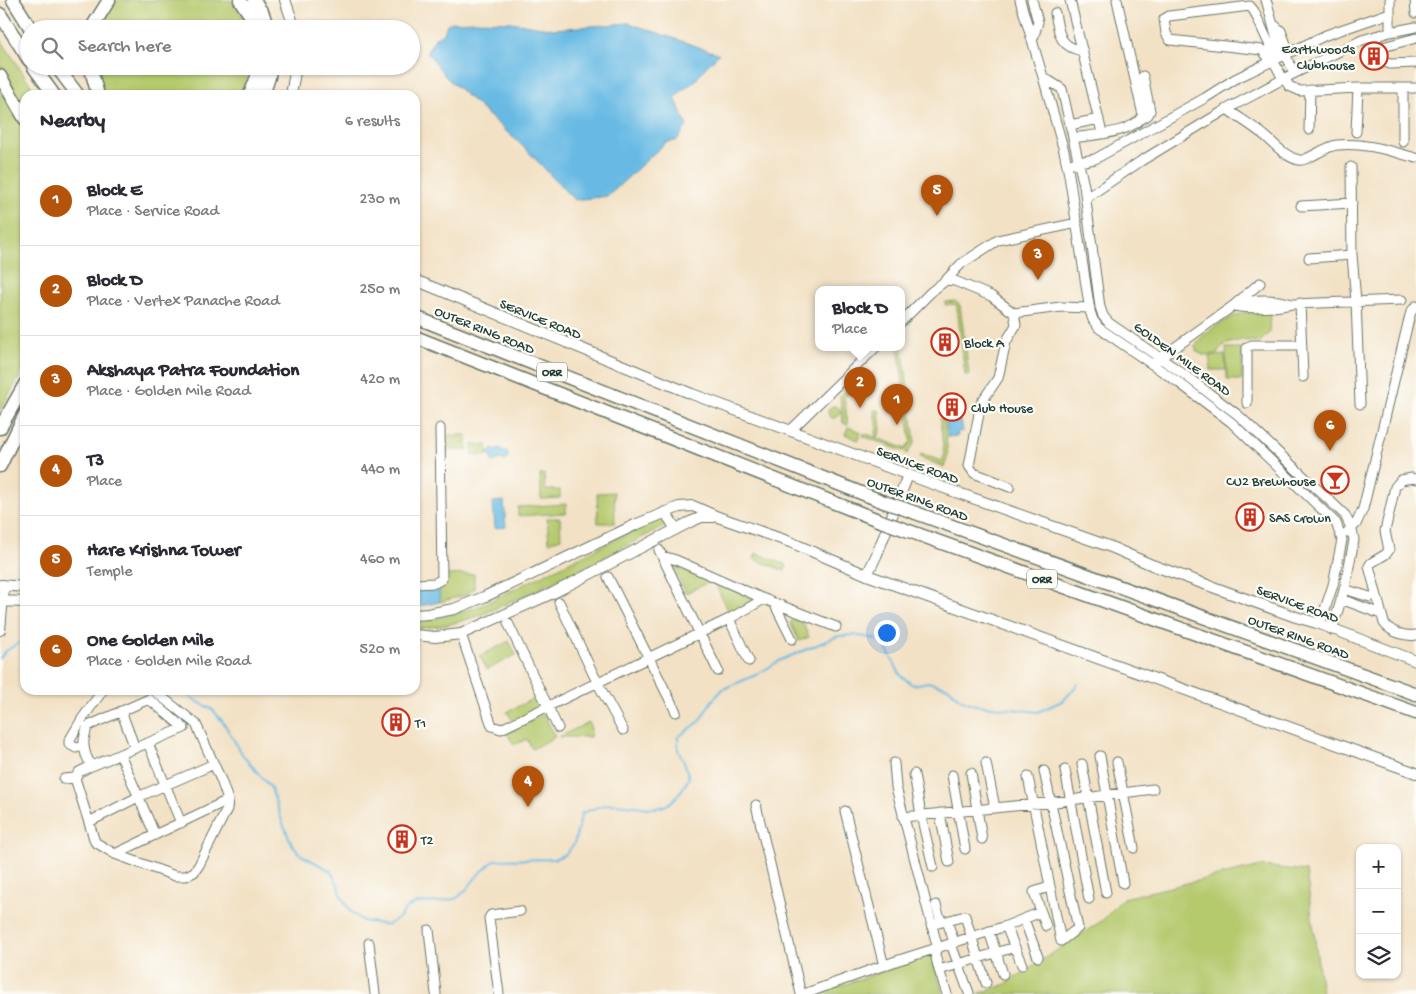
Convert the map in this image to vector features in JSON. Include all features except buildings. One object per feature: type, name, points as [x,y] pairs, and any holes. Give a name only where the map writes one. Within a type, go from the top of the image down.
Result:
[{"type":"highway","points":[[14,0],[25,20]]},
{"type":"highway","points":[[96,20],[109,0]]},
{"type":"highway","points":[[240,0],[253,20]]},
{"type":"highway","points":[[254,0],[264,20]]},
{"type":"highway","points":[[0,14],[20,46]]},
{"type":"highway","points":[[40,75],[50,90]]},
{"type":"highway","points":[[63,75],[74,90]]},
{"type":"highway","points":[[92,75],[97,90]]},
{"type":"highway","points":[[252,90],[258,75]]},
{"type":"highway","points":[[265,90],[269,75]]},
{"type":"highway","points":[[0,76],[20,110]]},
{"type":"highway","name":"OUTER RING ROAD","points":[[420,319],[884,502],[1416,694]]},
{"type":"highway","name":"ORR","points":[[420,340],[878,520],[1416,713]]},
{"type":"highway","points":[[0,428],[20,393]]},
{"type":"highway","points":[[0,466],[20,424]]},
{"type":"main road","points":[[285,0],[292,20]]},
{"type":"main road","points":[[292,90],[294,75]]},
{"type":"main road","name":"SERVICE ROAD","points":[[420,282],[692,394],[1416,661]]},
{"type":"main road","points":[[867,575],[908,475]]},
{"type":"main road","points":[[420,615],[454,609],[484,597],[665,512],[679,507],[694,506],[718,517],[790,542],[867,575],[1416,773]]},
{"type":"main road","points":[[665,512],[676,530]]},
{"type":"main road","points":[[420,636],[435,637],[461,634],[553,593],[702,517],[718,517]]},
{"type":"main road","points":[[0,630],[2,585],[20,587]]},
{"type":"main road","points":[[1,601],[20,602]]},
{"type":"street","name":"GOLDEN MILE ROAD","points":[[1020,0],[1026,23],[1033,39],[1067,164],[1093,320],[1099,328],[1152,364],[1230,422],[1336,523],[1341,535]]},
{"type":"street","name":"GOLDEN MILE ROAD","points":[[1032,0],[1038,22],[1033,39]]},
{"type":"street","points":[[1070,0],[1102,133]]},
{"type":"street","points":[[1117,0],[1143,112],[1141,119]]},
{"type":"street","points":[[1266,0],[1273,24],[1281,31],[1279,57],[1282,79],[1289,86],[1300,90],[1416,88]]},
{"type":"street","points":[[1390,0],[1390,32]]},
{"type":"street","points":[[1415,0],[1416,13]]},
{"type":"street","points":[[1267,48],[1254,11],[1250,6],[1169,16],[1164,19],[1166,33],[1170,40],[1267,48],[1279,57],[1294,73]]},
{"type":"street","points":[[1067,164],[1095,159],[1206,98],[1236,79],[1279,57],[1326,35],[1390,13]]},
{"type":"street","points":[[1055,14],[1064,43],[1072,49],[1083,51]]},
{"type":"street","points":[[1086,198],[1141,161],[1282,79],[1362,40],[1416,27]]},
{"type":"street","points":[[1377,36],[1382,48],[1384,62],[1416,63]]},
{"type":"street","points":[[1382,48],[1416,38]]},
{"type":"street","points":[[1073,138],[1120,131],[1148,115],[1150,111],[1142,76]]},
{"type":"street","name":"GOLDEN MILE ROAD","points":[[1043,77],[1062,89],[1086,198],[1100,307],[1103,316],[1109,323],[1238,415],[1345,515],[1352,530]]},
{"type":"street","points":[[1356,132],[1358,88]]},
{"type":"street","points":[[1403,88],[1403,142]]},
{"type":"street","points":[[1308,130],[1310,90]]},
{"type":"street","points":[[1227,110],[1283,152],[1299,160],[1306,159],[1322,149],[1334,145],[1347,144],[1363,145],[1416,158]]},
{"type":"street","points":[[1070,125],[1099,119]]},
{"type":"street","points":[[1351,167],[1352,255],[1356,301],[1360,404]]},
{"type":"street","points":[[1301,206],[1352,203]]},
{"type":"street","points":[[905,318],[961,264],[998,240],[1077,223]]},
{"type":"street","points":[[1309,258],[1352,255]]},
{"type":"street","points":[[946,280],[955,281],[991,296],[1014,313],[1016,324],[1006,342],[998,378],[981,402],[969,466],[974,473],[1010,487]]},
{"type":"street","points":[[1152,364],[1233,306],[1260,283]]},
{"type":"street","points":[[1233,306],[1245,308],[1402,300]]},
{"type":"street","points":[[1296,304],[1303,377]]},
{"type":"street","points":[[1320,624],[1334,585],[1342,540],[1341,535],[1352,530],[1360,519],[1409,319],[1411,312],[1416,306]]},
{"type":"street","points":[[1014,313],[1061,307],[1090,308]]},
{"type":"street","points":[[1247,403],[1247,348],[1252,345],[1301,345]]},
{"type":"street","points":[[791,430],[872,351]]},
{"type":"street","points":[[420,584],[435,583],[442,579],[440,428]]},
{"type":"street","points":[[1416,479],[1406,478],[1395,486],[1384,531],[1388,550],[1386,554],[1370,564],[1384,623],[1388,629],[1408,636],[1416,635]]},
{"type":"street","points":[[1332,630],[1344,589],[1354,540],[1352,530]]},
{"type":"street","points":[[718,671],[660,553],[764,599],[836,627]]},
{"type":"street","points":[[608,576],[676,712]]},
{"type":"street","points":[[1344,589],[1370,597]]},
{"type":"street","points":[[461,634],[492,726],[501,729],[699,634],[764,599]]},
{"type":"street","points":[[1341,599],[1381,614]]},
{"type":"street","points":[[559,602],[597,682],[623,730]]},
{"type":"street","points":[[774,603],[792,639]]},
{"type":"street","points":[[729,619],[749,661]]},
{"type":"street","points":[[508,624],[558,728]]},
{"type":"street","points":[[84,746],[76,748],[69,743],[82,719],[99,695]]},
{"type":"street","points":[[75,778],[95,842],[115,854],[175,876],[186,876],[194,872],[227,809],[228,800],[196,724],[159,695]]},
{"type":"street","points":[[89,767],[90,762],[83,739],[88,726],[149,699],[184,728]]},
{"type":"street","points":[[121,711],[134,748]]},
{"type":"street","points":[[75,778],[79,772],[89,767],[196,724]]},
{"type":"street","points":[[148,743],[181,823]]},
{"type":"street","points":[[120,754],[155,835]]},
{"type":"street","points":[[1100,756],[1123,883]]},
{"type":"street","points":[[1118,762],[1134,848]]},
{"type":"street","points":[[894,763],[896,787],[931,925],[939,970],[947,994]]},
{"type":"street","points":[[88,822],[138,797],[214,764]]},
{"type":"street","points":[[986,764],[995,808]]},
{"type":"street","points":[[1082,764],[1106,893]]},
{"type":"street","points":[[1065,770],[1089,899]]},
{"type":"street","points":[[1028,777],[1061,941],[1078,928],[1044,771]]},
{"type":"street","points":[[971,773],[982,840]]},
{"type":"street","points":[[914,774],[933,867]]},
{"type":"street","points":[[952,775],[965,849]]},
{"type":"street","points":[[64,779],[75,778]]},
{"type":"street","points":[[903,817],[1050,803],[1153,789]]},
{"type":"street","points":[[115,854],[228,800]]},
{"type":"street","points":[[756,805],[802,994],[1006,926],[1041,912]]},
{"type":"street","points":[[845,811],[884,966]]},
{"type":"street","points":[[940,813],[949,862]]},
{"type":"street","points":[[1046,926],[1034,892],[1050,886]]},
{"type":"street","points":[[936,906],[953,943],[969,993]]},
{"type":"street","points":[[499,994],[489,918],[491,915],[520,911]]},
{"type":"street","points":[[931,925],[965,916],[986,983]]},
{"type":"street","points":[[1024,919],[1038,957]]},
{"type":"street","points":[[1006,926],[1022,965]]},
{"type":"street","points":[[429,930],[436,994]]},
{"type":"street","points":[[989,931],[1003,974]]},
{"type":"street","points":[[369,943],[375,994]]},
{"type":"street","points":[[939,970],[1014,947]]},
{"type":"green space","points":[[117,0],[231,0],[245,20],[105,20]]},
{"type":"green space","points":[[0,38],[20,69],[20,75],[24,75],[34,90],[20,90],[20,100],[0,68]]},
{"type":"green space","points":[[97,75],[248,75],[241,90],[101,90]]},
{"type":"green space","points":[[0,89],[20,121],[20,376],[0,410]]},
{"type":"green space","points":[[955,301],[960,305],[969,375],[965,375],[957,307],[955,304],[945,305],[945,302]]},
{"type":"green space","points":[[1255,311],[1270,311],[1269,333],[1260,342],[1241,340],[1224,345],[1217,354],[1203,355],[1197,352],[1195,346],[1200,339],[1231,317]]},
{"type":"green space","points":[[1226,348],[1242,348],[1242,380],[1227,380]]},
{"type":"green space","points":[[899,351],[903,351],[909,396],[905,396]]},
{"type":"green space","points":[[1225,355],[1226,370],[1211,370],[1210,356]]},
{"type":"green space","points":[[866,372],[866,377],[844,397],[848,425],[843,423],[840,396]]},
{"type":"green space","points":[[910,405],[915,442],[907,454],[904,451],[911,441],[906,406]]},
{"type":"green space","points":[[832,406],[836,406],[840,412],[836,418],[832,418],[828,414],[828,410]]},
{"type":"green space","points":[[874,410],[879,410],[881,430],[878,437],[875,435],[877,429]]},
{"type":"green space","points":[[940,418],[944,418],[948,456],[944,467],[920,457],[921,454],[942,461],[944,456]]},
{"type":"green space","points":[[848,427],[861,432],[858,440],[845,434]]},
{"type":"green space","points":[[864,433],[904,448],[903,451],[863,436]]},
{"type":"green space","points":[[442,435],[467,435],[467,450],[442,451]]},
{"type":"green space","points":[[472,445],[487,445],[488,455],[473,456]]},
{"type":"green space","points":[[544,474],[545,490],[560,490],[560,498],[541,499],[540,475]]},
{"type":"green space","points":[[614,492],[615,523],[598,523],[597,493]]},
{"type":"green space","points":[[566,504],[566,513],[518,516],[518,507]]},
{"type":"green space","points":[[661,517],[667,521],[667,525],[569,575],[479,616],[447,625],[420,628],[420,621],[466,611],[482,605]]},
{"type":"green space","points":[[547,518],[560,518],[561,538],[549,542]]},
{"type":"green space","points":[[756,553],[787,565],[785,571],[754,559]]},
{"type":"green space","points":[[672,566],[756,599],[730,614],[715,584],[709,582],[686,593]]},
{"type":"green space","points":[[474,574],[474,589],[465,595],[440,602],[439,588],[445,583],[446,575]]},
{"type":"green space","points":[[800,617],[809,637],[799,641],[790,622]]},
{"type":"green space","points":[[509,641],[516,655],[487,670],[480,656]]},
{"type":"green space","points":[[536,697],[541,707],[513,721],[507,712]]},
{"type":"green space","points":[[544,714],[555,737],[532,749],[527,739],[514,745],[507,733]]},
{"type":"green space","points":[[589,722],[591,729],[590,737],[559,737]]},
{"type":"green space","points":[[1261,866],[1306,871],[1322,994],[977,994],[1004,985],[1103,920],[1123,898]]},
{"type":"green space","points":[[931,955],[943,994],[816,994]]},
{"type":"water","points":[[476,21],[511,22],[554,29],[629,23],[719,54],[695,81],[675,98],[687,126],[676,141],[666,142],[608,196],[574,200],[527,150],[447,78],[427,52],[436,37],[444,33],[447,24]]},
{"type":"water","points":[[961,420],[963,431],[957,432],[958,436],[948,437],[946,422]]},
{"type":"water","points":[[499,448],[503,452],[505,450],[508,452],[507,460],[503,461],[500,459],[493,462],[489,451],[493,449],[497,451]]},
{"type":"water","points":[[504,501],[506,527],[495,528],[493,502]]},
{"type":"water","points":[[439,588],[440,602],[420,606],[420,590]]},
{"type":"waterway","points":[[189,695],[213,710],[223,722],[244,757],[271,788],[283,824],[292,844],[301,855],[331,871],[350,911],[363,921],[387,925],[400,917],[406,908],[417,903],[440,902],[457,898],[495,860],[554,859],[566,854],[574,844],[582,813],[608,804],[657,808],[673,801],[689,778],[678,750],[678,737],[699,722],[711,702],[723,689],[756,675],[781,660],[838,636],[854,635],[877,639],[886,648],[901,676],[913,685],[928,682],[949,688],[960,699],[975,705],[1038,712],[1064,700],[1078,684]]},
{"type":"waterway","points":[[0,658],[6,651],[20,642]]},
{"type":"place","name":"Earthwoods Clubhouse","points":[[1374,56]]},
{"type":"place","name":"Hare Krishna Tower","points":[[937,216]]},
{"type":"place","name":"Akshaya Patra Foundation","points":[[1038,280]]},
{"type":"place","name":"Block A","points":[[945,342]]},
{"type":"place","name":"Club House","points":[[952,407]]},
{"type":"place","name":"Block D","points":[[860,408]]},
{"type":"place","name":"Block E","points":[[897,425]]},
{"type":"place","name":"One Golden Mile","points":[[1330,451]]},
{"type":"place","name":"CU2 Brewhouse","points":[[1335,480]]},
{"type":"place","name":"SAS Crown","points":[[1250,517]]},
{"type":"place","name":"T1","points":[[396,722]]},
{"type":"place","name":"T3","points":[[528,807]]},
{"type":"place","name":"T2","points":[[402,839]]}]
